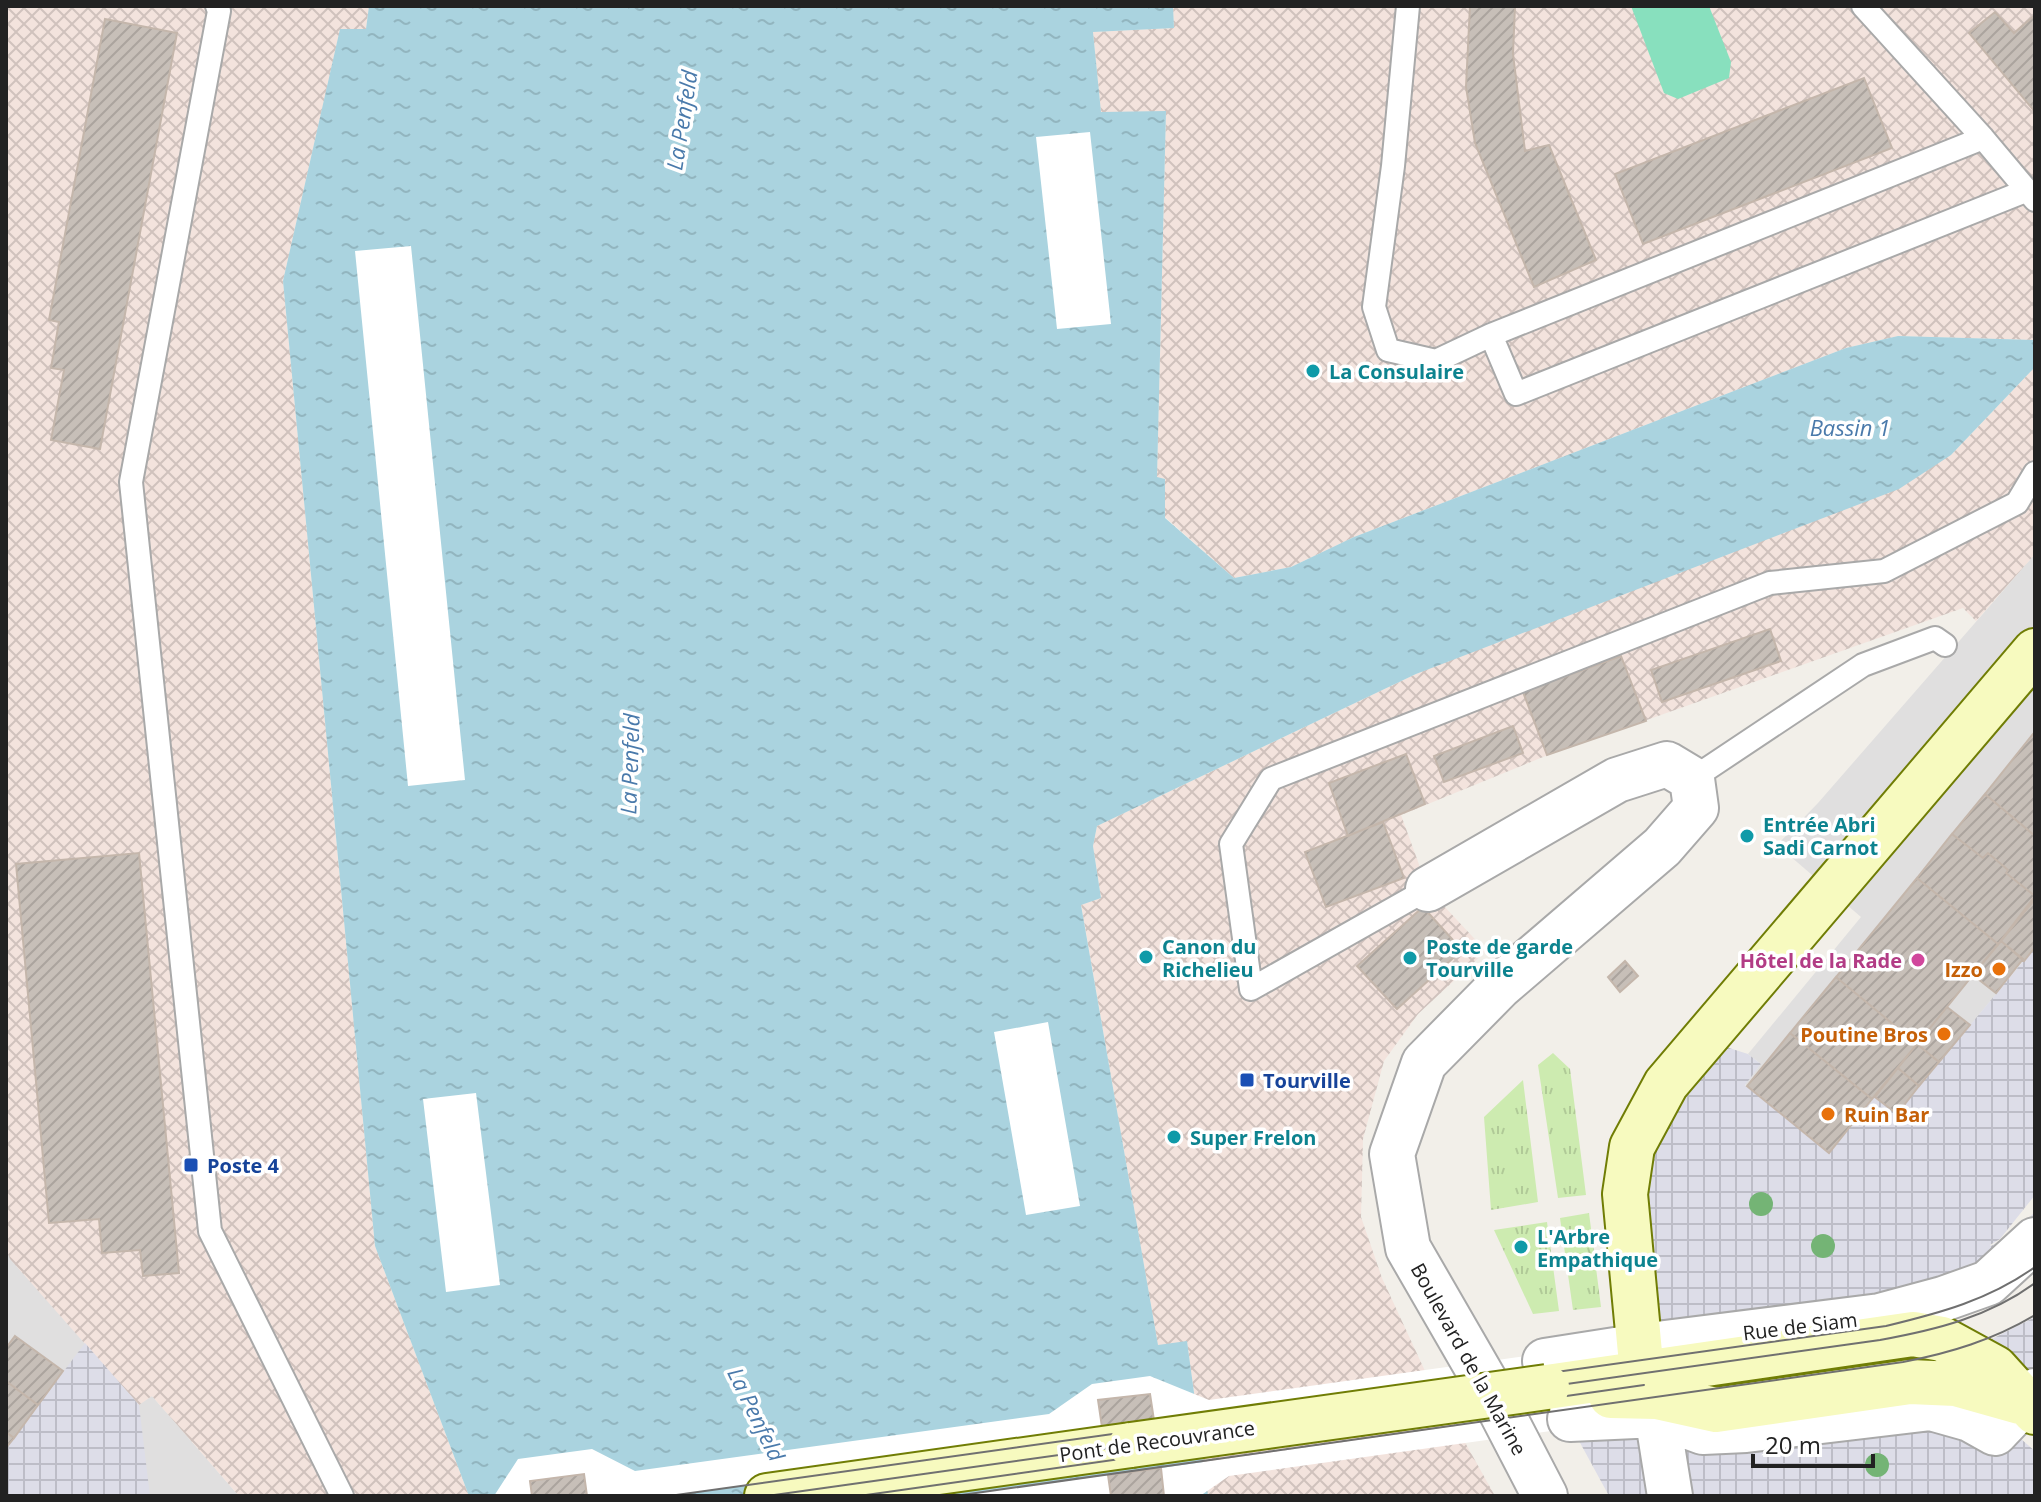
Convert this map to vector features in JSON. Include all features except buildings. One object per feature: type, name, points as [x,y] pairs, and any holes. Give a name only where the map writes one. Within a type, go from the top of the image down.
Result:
[{"type":"main road","points":[[1642,1360],[1625,1194],[1632,1147],[1666,1084],[2035,651]]},
{"type":"main road","name":"Rue de Siam","points":[[1552,1392],[1642,1360],[1913,1334],[1942,1339],[1995,1368],[2032,1402]]},
{"type":"main road","points":[[1552,1392],[1657,1397],[1716,1410],[1910,1382],[1956,1384],[2032,1402]]},
{"type":"main road","name":"Pont de Recouvrance","points":[[767,1496],[1552,1392]]},
{"type":"main road","name":"Pont de Recouvrance","points":[[859,1496],[1552,1392]]},
{"type":"street","points":[[1428,889],[1617,780],[1667,764],[1692,779]]},
{"type":"street","name":"Boulevard de la Marine","points":[[1545,1496],[1490,1390],[1408,1248],[1392,1154],[1424,1063],[1500,986],[1662,847],[1696,808],[1692,779]]},
{"type":"street","name":"Rue de Siam","points":[[1642,1360],[1880,1316],[1943,1299],[1988,1283],[2035,1240]]},
{"type":"street","points":[[1552,1392],[1657,1415],[1703,1432],[1746,1430],[1931,1408],[1970,1419],[1995,1433],[2032,1402]]},
{"type":"street","points":[[1657,1415],[1670,1496]]},
{"type":"lane","points":[[217,6],[216,27],[131,482],[210,1231],[342,1496]]},
{"type":"lane","points":[[1408,6],[1393,166],[1374,307],[1388,350],[1436,361],[1491,335],[1983,138]]},
{"type":"lane","points":[[1491,335],[1516,394],[2031,195],[1863,6]]},
{"type":"lane","points":[[1428,889],[1251,989],[1231,844],[1271,779],[1770,583],[1884,571],[2017,503],[2035,473]]},
{"type":"lane","points":[[1692,779],[1863,665],[1935,638],[1945,645]]},
{"type":"shaded area","points":[[6,6],[369,6],[366,29],[340,30],[283,281],[375,1246],[469,1496],[239,1496],[152,1396],[139,1405],[10,1259],[6,1249]]},
{"type":"shaded area","points":[[1173,6],[2035,6],[2035,340],[1898,336],[1846,348],[1354,537],[1291,567],[1234,578],[1165,517],[1165,479],[1157,478],[1166,112],[1101,113],[1093,32],[1174,28]]},
{"type":"shaded area","points":[[2035,367],[2035,554],[1976,621],[1963,608],[1548,755],[1401,815],[1428,889],[1486,951],[1418,1014],[1384,1061],[1363,1139],[1361,1217],[1382,1278],[1425,1371],[1495,1496],[1208,1496],[1187,1342],[1158,1346],[1081,904],[1101,898],[1093,846],[1097,826],[1416,674],[1951,455]]},
{"type":"shaded area","points":[[2035,554],[2035,947],[1897,1114],[1829,1153],[1745,1084],[1761,1064],[1748,1054],[1861,917],[1777,845],[1818,803]]},
{"type":"shaded area","points":[[2035,947],[2035,1195],[2000,1239],[1990,1245],[2014,1232],[2035,1212],[2035,1264],[2019,1276],[1662,1325],[1645,1204],[1650,1170],[1661,1136],[1675,1109],[1726,1047],[1748,1054],[1761,1064],[1745,1085],[1829,1153],[1875,1097],[1897,1113]]},
{"type":"shaded area","points":[[6,1249],[11,1259],[139,1404],[152,1396],[239,1496],[6,1496]]},
{"type":"shaded area","points":[[2035,1317],[2035,1387],[1982,1344]]},
{"type":"shaded area","points":[[85,1343],[139,1405],[150,1496],[6,1496],[6,1448]]},
{"type":"shaded area","points":[[1609,1405],[2013,1432],[2035,1451],[2035,1496],[1609,1496],[1572,1428]]},
{"type":"green space","points":[[1631,6],[1709,6],[1731,62],[1729,78],[1678,99],[1664,93]]},
{"type":"green space","points":[[1553,1053],[1570,1069],[1586,1195],[1558,1198],[1538,1065]]},
{"type":"green space","points":[[1523,1080],[1538,1202],[1491,1210],[1484,1117]]},
{"type":"green space","points":[[1589,1213],[1601,1307],[1573,1310],[1560,1218]]},
{"type":"green space","points":[[1547,1222],[1559,1311],[1533,1314],[1494,1230]]},
{"type":"water","points":[[369,6],[1173,6],[1174,28],[1093,32],[1101,112],[1166,111],[1157,477],[1165,479],[1165,518],[1234,578],[1291,567],[1354,537],[1846,348],[1898,336],[2035,340],[2035,367],[1951,455],[1899,489],[1416,674],[1097,826],[1093,846],[1101,898],[1081,905],[1158,1345],[1187,1341],[1208,1496],[469,1496],[375,1246],[283,281],[340,29],[366,29]]},
{"type":"pier","points":[[1090,132],[1111,324],[1057,329],[1036,137]]},
{"type":"pier","points":[[411,246],[465,780],[408,786],[355,251]]},
{"type":"pier","points":[[1048,1022],[1080,1206],[1026,1215],[994,1032]]},
{"type":"pier","points":[[476,1093],[500,1285],[446,1292],[423,1099]]},
{"type":"pier","points":[[1547,1353],[1550,1371],[1155,1427],[1149,1394],[1099,1400],[1103,1434],[669,1496],[494,1496],[518,1459],[592,1449],[635,1471],[1049,1414],[1092,1384],[1150,1376],[1209,1400]]},
{"type":"pier","points":[[1568,1410],[1572,1428],[1229,1476],[1200,1496],[1164,1496],[1161,1468]]},
{"type":"pier","points":[[1108,1475],[1111,1496],[955,1496]]},
{"type":"tram line","points":[[669,1496],[1886,1326],[1982,1297],[2035,1267]]},
{"type":"tram line","points":[[767,1496],[1880,1340],[1961,1320],[1999,1305],[2035,1283]]},
{"type":"tram line","points":[[955,1496],[1903,1362],[1971,1344],[2035,1315]]},
{"type":"tram line","points":[[859,1496],[1644,1385]]},
{"type":"place","name":"La Consulaire","points":[[1313,371]]},
{"type":"place","name":"Entrée Abri Sadi Carnot","points":[[1747,836]]},
{"type":"place","name":"Canon du Richelieu","points":[[1146,957]]},
{"type":"place","name":"Poste de garde Tourville","points":[[1410,958]]},
{"type":"place","name":"Hôtel de la Rade","points":[[1918,960]]},
{"type":"place","name":"Izzo","points":[[1999,969]]},
{"type":"place","name":"Poutine Bros","points":[[1944,1034]]},
{"type":"place","name":"Tourville","points":[[1247,1080]]},
{"type":"place","name":"Ruin Bar","points":[[1828,1114]]},
{"type":"place","name":"Super Frelon","points":[[1174,1137]]},
{"type":"place","name":"Poste 4","points":[[191,1165]]},
{"type":"place","name":"L'Arbre Empathique","points":[[1521,1247]]},
{"type":"water label","name":"La Penfeld","points":[[681,120]]},
{"type":"water label","name":"Bassin 1","points":[[1850,427]]},
{"type":"water label","name":"La Penfeld","points":[[629,764]]},
{"type":"water label","name":"La Penfeld","points":[[757,1414]]}]
